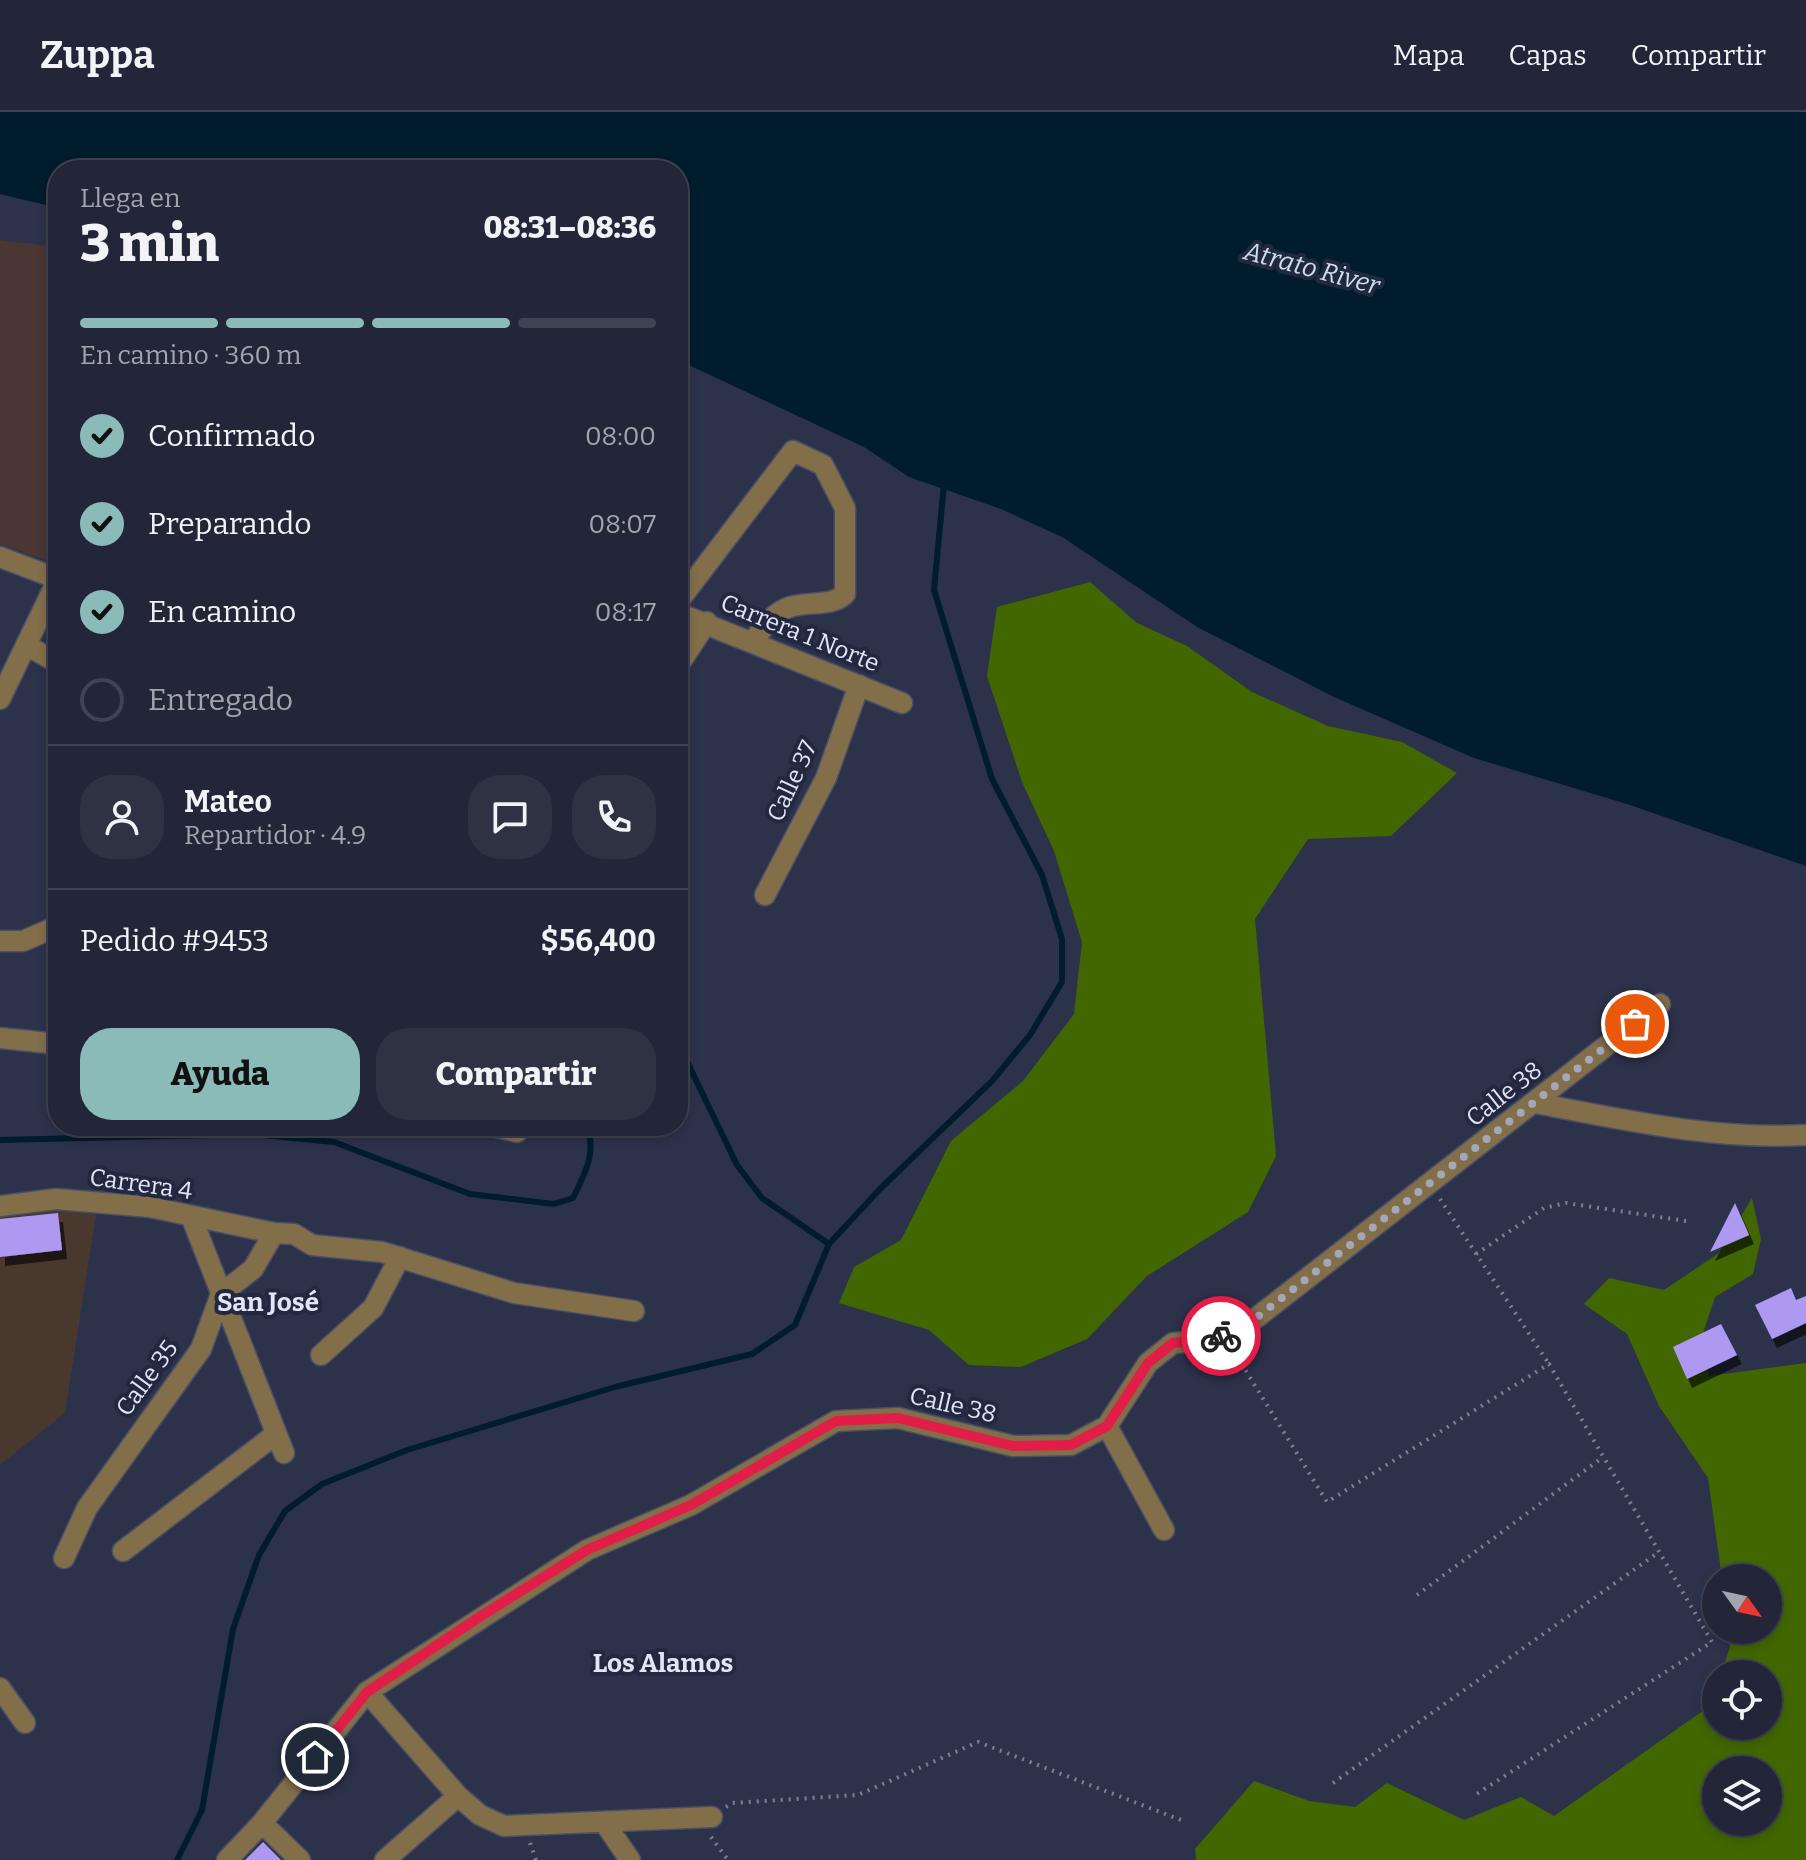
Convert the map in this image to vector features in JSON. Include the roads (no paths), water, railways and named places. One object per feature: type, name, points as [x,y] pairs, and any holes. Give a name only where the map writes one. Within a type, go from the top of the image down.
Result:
[{"type":"street","points":[[688,589],[793,451],[823,465],[845,508],[845,594],[839,600],[789,607],[767,622],[753,641]]},
{"type":"street","points":[[0,557],[48,575]]},
{"type":"street","points":[[0,699],[48,600]]},
{"type":"street","name":"Carrera 1 Norte","points":[[688,616],[902,703]]},
{"type":"street","points":[[688,651],[707,622]]},
{"type":"street","points":[[26,645],[48,657]]},
{"type":"street","name":"Calle 37","points":[[765,895],[826,778],[859,685]]},
{"type":"street","points":[[0,941],[23,941],[48,930]]},
{"type":"street","name":"Calle 38","points":[[227,1860],[262,1823],[367,1692],[587,1550],[691,1505],[836,1421],[898,1418],[1013,1446],[1071,1445],[1107,1426],[1148,1363],[1173,1343],[1213,1340],[1256,1318],[1660,1004]]},
{"type":"street","points":[[0,1038],[48,1043]]},
{"type":"street","points":[[1535,1103],[1666,1128],[1759,1138],[1806,1135]]},
{"type":"street","name":"Carrera 4","points":[[0,1206],[56,1199],[150,1207],[274,1233],[294,1234],[312,1245],[352,1247],[400,1257],[514,1293],[634,1311]]},
{"type":"street","points":[[123,1551],[280,1443],[191,1216]]},
{"type":"street","points":[[221,1294],[253,1269],[274,1233]]},
{"type":"street","points":[[321,1355],[373,1308],[400,1257]]},
{"type":"street","name":"Calle 35","points":[[64,1558],[87,1508],[201,1349],[221,1294]]},
{"type":"street","points":[[1107,1426],[1164,1530]]},
{"type":"street","points":[[0,1688],[25,1723]]},
{"type":"street","points":[[367,1692],[458,1796],[480,1815],[504,1826],[712,1817]]},
{"type":"street","points":[[385,1860],[458,1796]]},
{"type":"street","points":[[604,1822],[630,1860]]},
{"type":"street","points":[[262,1823],[300,1860]]},
{"type":"water","name":"Atrato River","points":[[0,112],[1806,112],[1806,866],[1630,805],[1474,758],[1334,697],[1197,627],[1062,537],[1001,509],[909,477],[864,447],[688,365],[688,160],[48,160],[48,206],[0,194]]},
{"type":"waterway","points":[[177,1860],[202,1810],[233,1629],[259,1555],[285,1511],[322,1484],[407,1450],[615,1387],[752,1354],[795,1325],[829,1244],[880,1189],[992,1081],[1030,1035],[1062,982],[1062,939],[1042,875],[992,779],[934,590],[944,484]]},
{"type":"waterway","points":[[688,1064],[737,1165],[762,1198],[829,1244]]},
{"type":"waterway","points":[[0,1140],[167,1136]]},
{"type":"waterway","points":[[272,1136],[334,1142],[470,1194],[554,1204],[573,1198],[590,1154],[589,1136]]},
{"type":"district","name":"San José","points":[[268,1302]]},
{"type":"district","name":"Los Alamos","points":[[663,1663]]}]
